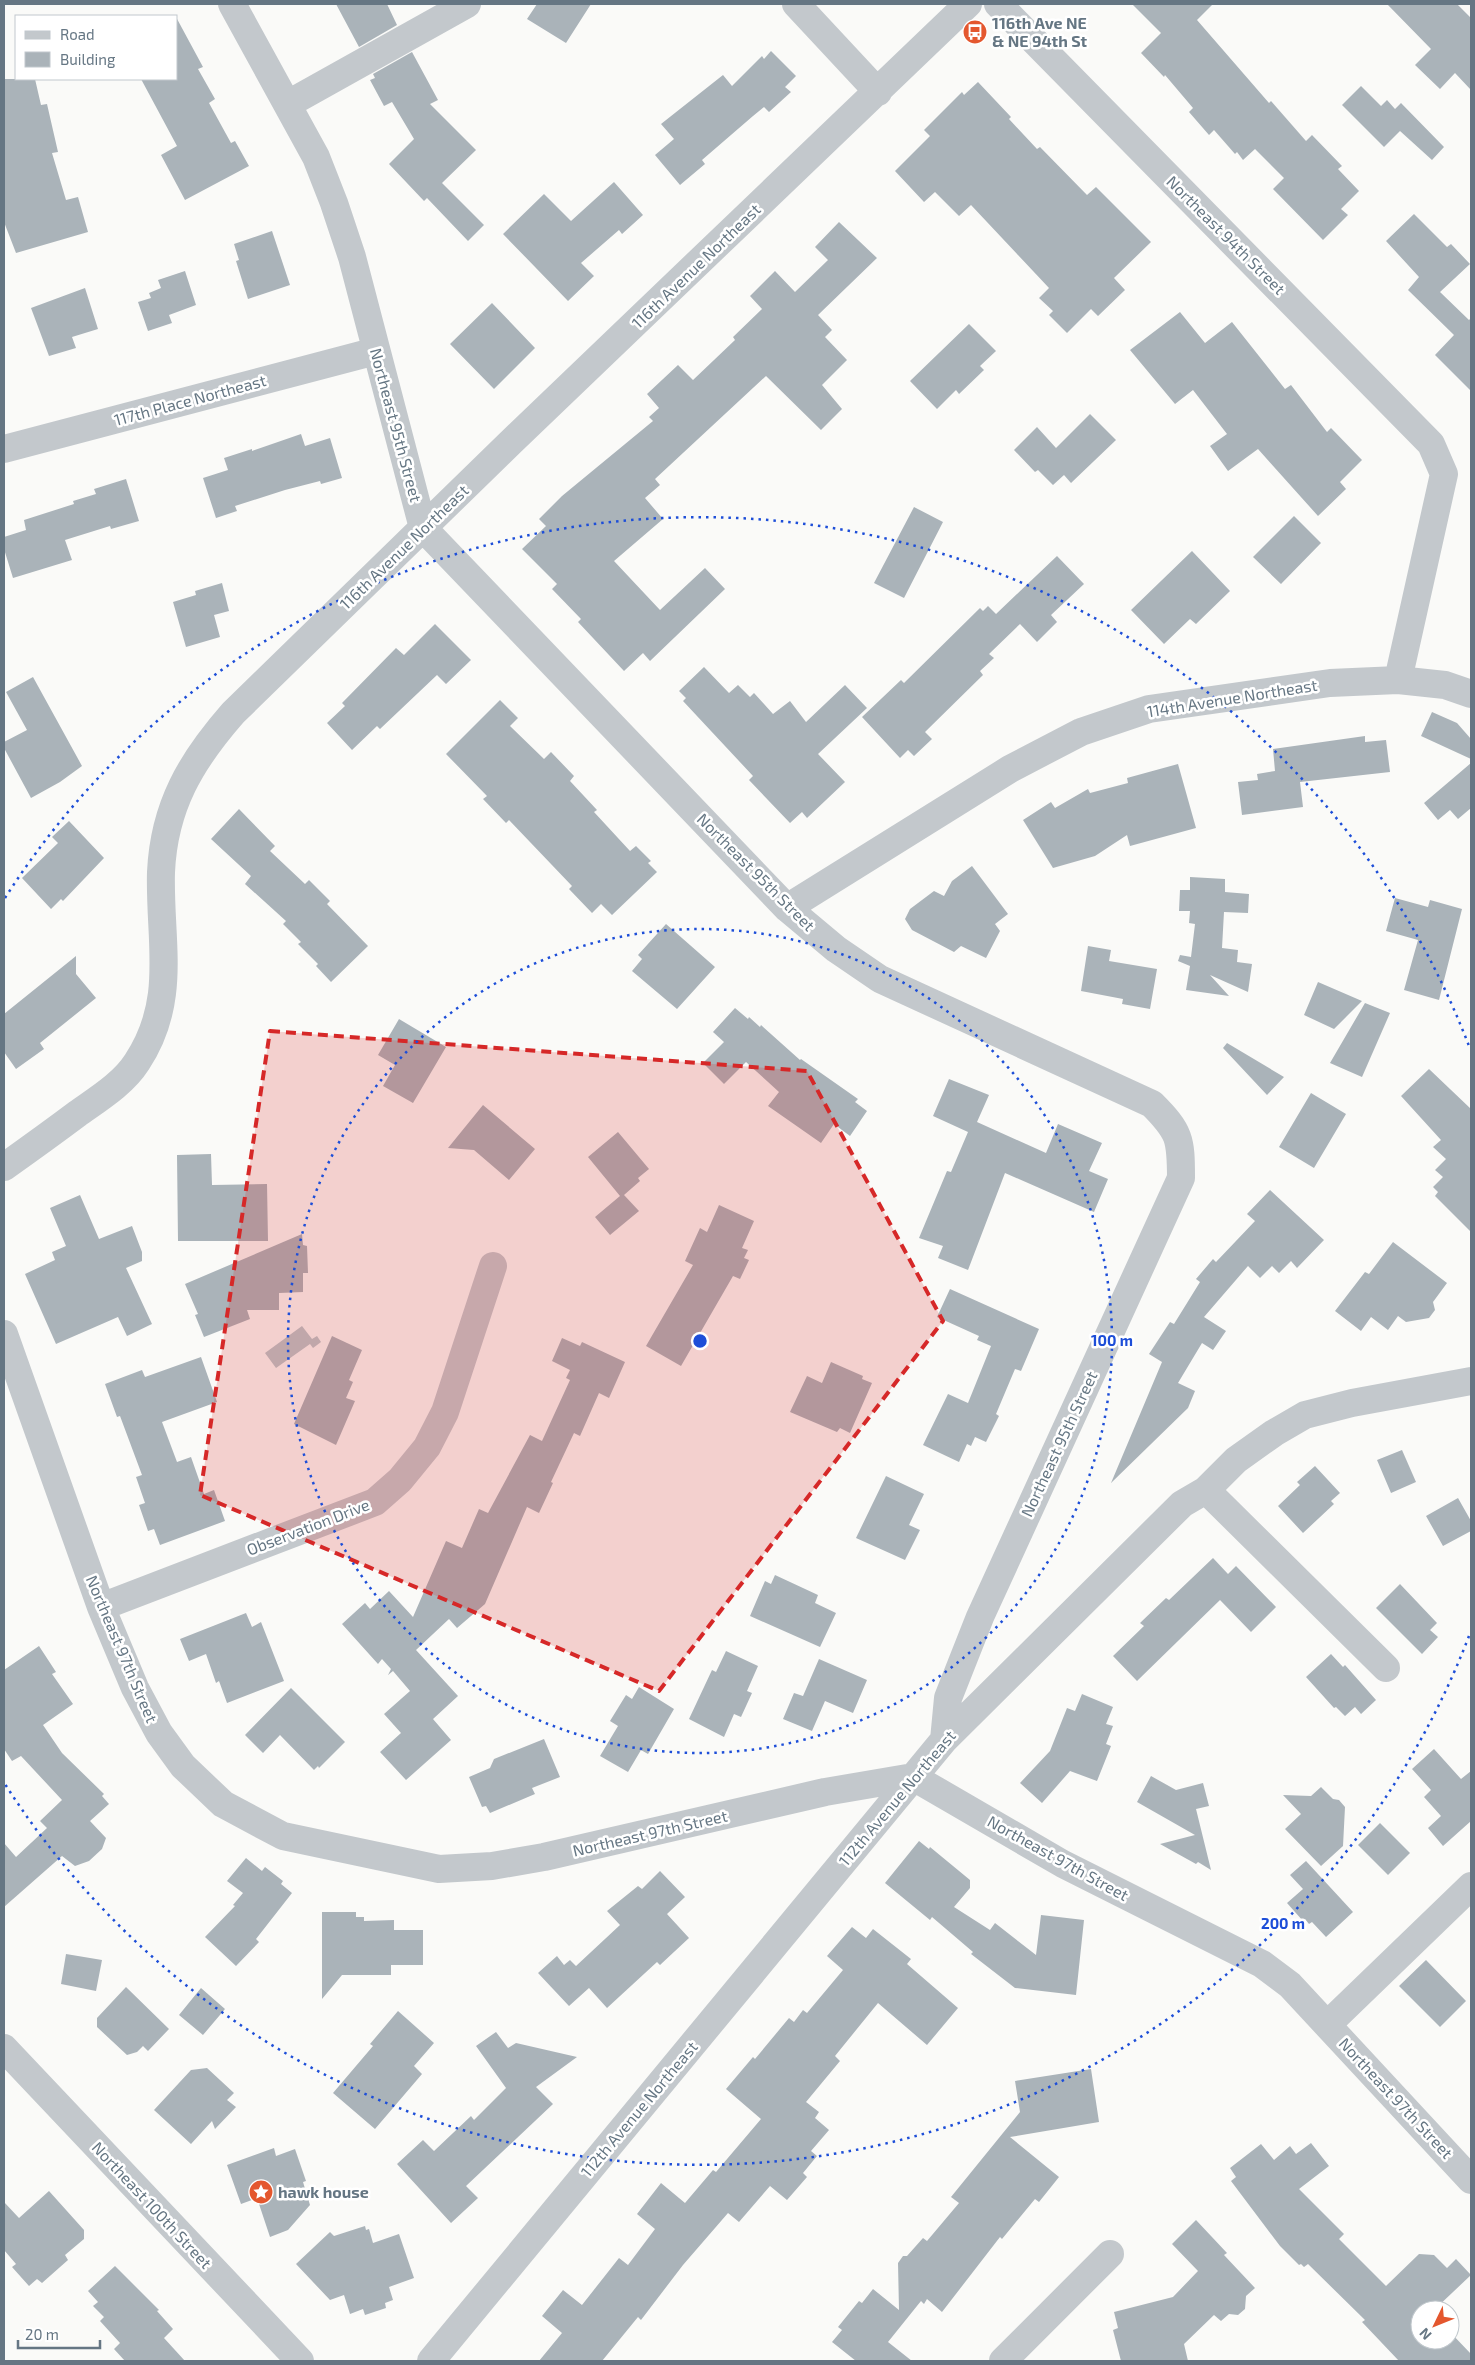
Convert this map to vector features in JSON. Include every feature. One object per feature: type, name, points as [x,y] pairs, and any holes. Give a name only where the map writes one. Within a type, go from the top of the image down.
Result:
[{"type":"street","name":"Northeast 95th Street","points":[[232,4],[316,157],[334,203],[352,257],[423,528],[787,908],[836,949],[880,978],[1152,1104],[1172,1124],[1181,1147],[1181,1178],[980,1616],[948,1698],[944,1740]]},
{"type":"street","points":[[288,104],[467,4]]},
{"type":"street","points":[[796,4],[878,92]]},
{"type":"street","name":"116th Avenue Northeast","points":[[4,1167],[109,1091],[136,1064],[157,1024],[164,976],[161,871],[168,824],[184,778],[205,745],[233,713],[423,528],[968,4]]},
{"type":"street","name":"Northeast 94th Street","points":[[998,4],[1431,444],[1444,474],[1398,680]]},
{"type":"street","name":"117th Place Northeast","points":[[4,449],[376,351]]},
{"type":"street","points":[[1398,680],[1445,685],[1471,694]]},
{"type":"street","name":"114th Avenue Northeast","points":[[787,908],[1010,769],[1081,732],[1148,709],[1330,683],[1398,680]]},
{"type":"street","name":"Observation Drive","points":[[101,1607],[375,1502],[400,1480],[427,1447],[445,1412],[493,1266]]},
{"type":"street","name":"Northeast 97th Street","points":[[4,1334],[101,1607],[139,1696],[159,1733],[183,1766],[223,1804],[283,1836],[439,1869],[492,1866],[544,1857],[825,1792],[913,1777],[1063,1864],[1262,1964],[1290,1985],[1328,2024],[1471,2180]]},
{"type":"street","name":"112th Avenue Northeast","points":[[431,2361],[944,1740],[1182,1504],[1206,1490],[1236,1460],[1274,1433],[1304,1415],[1352,1403],[1471,1381]]},
{"type":"street","points":[[1206,1490],[1386,1668]]},
{"type":"street","points":[[1328,2024],[1471,1886]]},
{"type":"street","name":"Northeast 100th Street","points":[[4,2048],[300,2361]]},
{"type":"street","points":[[1003,2361],[1110,2254]]},
{"type":"highlighted area","points":[[270,1031],[807,1071],[943,1321],[659,1691],[200,1495]]},
{"type":"shaded area","points":[[302,1326],[312,1339],[317,1336],[321,1342],[313,1348],[310,1344],[276,1368],[265,1353]]},
{"type":"building","points":[[336,4],[387,4],[397,25],[359,47]]},
{"type":"building","points":[[537,4],[591,4],[566,43],[527,19]]},
{"type":"building","points":[[1132,4],[1213,4],[1197,20],[1269,103],[1271,101],[1306,141],[1312,135],[1342,166],[1338,169],[1359,191],[1341,209],[1348,215],[1323,240],[1273,189],[1284,178],[1255,149],[1243,160],[1237,152],[1235,154],[1214,130],[1209,135],[1189,112],[1193,108],[1165,75],[1164,77],[1141,53],[1161,33]]},
{"type":"building","points":[[1387,4],[1457,4],[1471,18],[1471,90],[1455,73],[1440,89],[1415,65],[1431,49]]},
{"type":"building","points":[[178,21],[203,67],[198,69],[215,99],[209,103],[231,143],[235,141],[249,166],[185,200],[161,155],[177,146],[142,80],[178,80]]},
{"type":"building","points":[[771,51],[796,76],[785,87],[791,92],[769,112],[764,107],[753,116],[702,160],[705,164],[680,185],[655,155],[674,139],[661,124],[723,75],[732,86],[762,56],[764,59]]},
{"type":"building","points":[[412,52],[438,100],[430,104],[476,150],[442,183],[484,225],[468,241],[427,198],[424,201],[389,164],[414,139],[392,102],[384,106],[370,80],[375,78],[373,74]]},
{"type":"building","points":[[4,79],[35,80],[41,105],[47,104],[58,152],[52,153],[66,200],[78,197],[88,232],[16,253],[4,222]]},
{"type":"building","points":[[978,82],[1011,117],[1009,119],[1037,149],[1040,147],[1087,195],[1096,187],[1151,242],[1114,278],[1125,290],[1098,316],[1091,309],[1067,333],[1049,315],[1053,311],[1039,298],[1049,288],[971,205],[959,216],[935,192],[924,202],[895,171],[930,136],[924,130],[962,92],[964,95]]},
{"type":"building","points":[[1361,86],[1381,106],[1387,100],[1395,109],[1401,103],[1444,147],[1432,160],[1400,131],[1384,147],[1342,105]]},
{"type":"building","points":[[614,182],[643,215],[622,234],[619,230],[581,263],[594,276],[568,301],[503,234],[544,194],[571,221]]},
{"type":"building","points":[[1414,214],[1447,247],[1451,244],[1470,264],[1440,292],[1469,320],[1471,318],[1471,391],[1435,355],[1454,335],[1408,290],[1419,277],[1386,241]]},
{"type":"building","points":[[839,222],[877,258],[818,315],[832,330],[825,337],[847,360],[822,385],[842,409],[821,430],[766,376],[655,479],[660,485],[645,498],[663,519],[614,561],[660,610],[705,568],[725,589],[650,661],[643,653],[624,671],[578,622],[581,619],[552,589],[557,584],[522,549],[546,526],[539,519],[562,496],[653,421],[649,417],[659,408],[647,394],[678,365],[693,380],[735,340],[733,337],[762,309],[750,296],[775,271],[795,292],[828,260],[815,247]]},
{"type":"building","points":[[272,231],[290,285],[248,299],[236,261],[239,260],[234,244]]},
{"type":"building","points":[[185,271],[196,305],[169,315],[172,323],[148,331],[138,302],[151,298],[149,293],[161,288],[158,280]]},
{"type":"building","points":[[85,288],[98,329],[72,337],[76,348],[49,356],[31,308]]},
{"type":"building","points":[[492,303],[535,348],[494,389],[450,344]]},
{"type":"building","points":[[1180,312],[1205,343],[1232,322],[1285,389],[1291,385],[1327,432],[1331,428],[1362,460],[1340,482],[1346,489],[1318,516],[1258,449],[1228,471],[1210,446],[1227,434],[1193,390],[1175,404],[1130,350]]},
{"type":"building","points":[[969,324],[996,351],[980,366],[984,370],[959,394],[956,390],[937,409],[910,381]]},
{"type":"building","points":[[1090,414],[1116,440],[1071,483],[1064,475],[1053,485],[1038,470],[1035,472],[1014,450],[1037,427],[1056,448]]},
{"type":"building","points":[[301,434],[305,446],[330,438],[342,478],[321,484],[320,481],[285,490],[235,506],[237,511],[216,518],[203,478],[228,470],[224,458],[252,449],[252,451]]},
{"type":"building","points":[[126,479],[139,521],[111,529],[110,526],[65,540],[72,560],[13,578],[4,549],[4,537],[26,530],[24,520],[74,504],[73,501],[96,494],[94,489]]},
{"type":"building","points":[[914,507],[943,522],[904,598],[874,583]]},
{"type":"building","points":[[1294,516],[1321,543],[1281,584],[1253,557]]},
{"type":"building","points":[[1192,551],[1230,591],[1196,624],[1190,619],[1164,644],[1131,610]]},
{"type":"building","points":[[1057,556],[1084,584],[1051,615],[1057,622],[1037,642],[1020,624],[989,654],[994,658],[980,671],[983,675],[925,732],[932,739],[914,756],[908,750],[900,758],[862,717],[901,680],[904,683],[980,608],[983,611],[988,606],[996,614]]},
{"type":"building","points":[[222,583],[229,611],[214,615],[220,637],[186,647],[173,602],[196,595],[195,591]]},
{"type":"building","points":[[435,624],[471,660],[446,684],[437,675],[380,729],[377,726],[352,750],[327,723],[345,706],[342,703],[396,648],[404,655]]},
{"type":"building","points":[[704,667],[729,693],[738,685],[750,697],[754,693],[773,714],[790,701],[806,722],[845,685],[867,708],[818,754],[845,782],[807,818],[802,812],[790,823],[749,780],[753,776],[683,701],[686,698],[679,691]]},
{"type":"building","points":[[33,677],[82,766],[60,782],[31,798],[4,748],[4,742],[27,730],[6,692]]},
{"type":"building","points":[[500,700],[518,718],[510,726],[544,759],[551,752],[574,776],[570,781],[597,810],[594,812],[630,851],[636,846],[651,861],[648,863],[657,872],[612,915],[601,904],[592,913],[569,889],[572,886],[509,820],[506,823],[483,799],[487,796],[446,754]]},
{"type":"building","points":[[1432,712],[1457,723],[1471,739],[1471,759],[1421,736]]},
{"type":"building","points":[[1365,736],[1365,742],[1386,740],[1390,772],[1300,782],[1303,807],[1242,815],[1238,782],[1258,780],[1257,774],[1275,771],[1273,749]]},
{"type":"building","points":[[1471,763],[1471,808],[1458,819],[1450,810],[1438,820],[1424,803]]},
{"type":"building","points":[[1178,764],[1196,828],[1130,846],[1127,835],[1095,856],[1053,868],[1023,820],[1051,802],[1055,808],[1088,789],[1090,793],[1128,783],[1127,778]]},
{"type":"building","points":[[239,809],[275,846],[270,851],[305,884],[309,880],[330,901],[327,904],[368,946],[331,982],[316,966],[318,964],[298,944],[301,942],[283,924],[286,921],[245,884],[251,876],[211,839]]},
{"type":"building","points":[[69,821],[104,858],[63,901],[61,899],[51,909],[22,878],[58,843],[52,837]]},
{"type":"building","points":[[972,866],[1008,914],[995,924],[1000,931],[986,958],[961,946],[954,952],[912,930],[905,919],[910,909],[934,891],[944,896],[952,881]]},
{"type":"building","points":[[1190,877],[1225,879],[1225,892],[1249,894],[1248,913],[1224,912],[1222,948],[1238,950],[1237,962],[1252,964],[1248,992],[1210,975],[1229,996],[1186,990],[1190,966],[1178,961],[1180,955],[1191,957],[1195,924],[1189,923],[1190,911],[1179,911],[1180,890],[1190,890]]},
{"type":"building","points":[[1395,898],[1428,907],[1430,900],[1462,909],[1439,1000],[1404,990],[1418,940],[1386,931]]},
{"type":"building","points":[[666,924],[715,967],[677,1009],[632,971],[642,959],[638,955]]},
{"type":"building","points":[[1088,946],[1111,950],[1109,961],[1157,969],[1150,1009],[1122,1004],[1123,999],[1081,991]]},
{"type":"building","points":[[76,956],[76,974],[96,998],[40,1043],[44,1049],[16,1069],[4,1052],[4,1014]]},
{"type":"building","points":[[1318,982],[1362,1001],[1334,1029],[1304,1015]]},
{"type":"building","points":[[1365,1003],[1390,1013],[1362,1077],[1330,1063]]},
{"type":"building","points":[[735,1008],[760,1027],[761,1025],[800,1060],[858,1099],[855,1102],[867,1111],[850,1136],[834,1124],[821,1143],[768,1106],[779,1092],[746,1062],[724,1084],[703,1063],[724,1042],[713,1032]]},
{"type":"building","points":[[399,1019],[446,1047],[413,1103],[383,1086],[395,1065],[378,1055]]},
{"type":"building","points":[[1227,1043],[1284,1077],[1267,1095],[1223,1048]]},
{"type":"building","points":[[1429,1069],[1471,1109],[1471,1232],[1435,1196],[1438,1192],[1433,1187],[1443,1177],[1435,1170],[1446,1159],[1433,1147],[1441,1140],[1401,1096]]},
{"type":"building","points":[[949,1079],[989,1095],[977,1122],[1046,1153],[1058,1124],[1102,1143],[1089,1171],[1108,1179],[1094,1212],[1005,1173],[968,1270],[938,1258],[943,1246],[919,1238],[947,1171],[951,1172],[968,1132],[933,1116]]},
{"type":"building","points":[[1311,1093],[1346,1114],[1314,1168],[1279,1147]]},
{"type":"building","points":[[483,1105],[535,1149],[509,1180],[474,1150],[448,1148]]},
{"type":"building","points":[[618,1132],[649,1169],[638,1178],[640,1181],[624,1195],[639,1211],[610,1235],[595,1217],[620,1196],[588,1157]]},
{"type":"building","points":[[211,1154],[212,1185],[267,1184],[268,1241],[178,1241],[177,1155]]},
{"type":"building","points":[[1270,1190],[1324,1240],[1297,1268],[1291,1261],[1279,1273],[1272,1266],[1260,1278],[1248,1266],[1204,1317],[1226,1331],[1213,1350],[1202,1343],[1178,1383],[1195,1391],[1188,1408],[1111,1483],[1162,1362],[1149,1354],[1170,1322],[1174,1324],[1200,1282],[1196,1279],[1213,1259],[1216,1262],[1255,1221],[1247,1214]]},
{"type":"building","points":[[80,1195],[99,1239],[132,1226],[142,1252],[142,1261],[126,1268],[152,1324],[127,1336],[118,1317],[56,1344],[25,1274],[55,1260],[52,1252],[66,1246],[50,1208]]},
{"type":"building","points":[[719,1205],[754,1221],[742,1248],[748,1250],[744,1258],[749,1260],[740,1279],[733,1276],[681,1366],[646,1346],[693,1265],[685,1261],[700,1228],[707,1232]]},
{"type":"building","points":[[302,1234],[303,1245],[307,1246],[308,1273],[303,1273],[303,1292],[279,1293],[279,1310],[247,1310],[250,1319],[204,1337],[195,1315],[198,1314],[185,1284]]},
{"type":"building","points":[[1393,1242],[1447,1283],[1433,1302],[1435,1310],[1429,1318],[1406,1322],[1398,1316],[1388,1330],[1371,1317],[1361,1331],[1335,1311],[1365,1272],[1369,1274]]},
{"type":"building","points":[[950,1289],[1039,1329],[1021,1371],[1015,1369],[996,1414],[999,1416],[986,1442],[975,1437],[971,1446],[967,1444],[959,1462],[923,1445],[948,1394],[968,1403],[991,1346],[977,1340],[979,1336],[937,1317]]},
{"type":"building","points":[[332,1336],[362,1350],[349,1380],[353,1382],[346,1398],[355,1401],[336,1445],[294,1424]]},
{"type":"building","points":[[562,1338],[580,1346],[582,1342],[625,1362],[609,1398],[599,1393],[580,1436],[574,1433],[539,1513],[527,1507],[485,1604],[457,1628],[449,1619],[416,1650],[458,1696],[433,1719],[451,1740],[406,1780],[380,1752],[401,1733],[384,1714],[410,1691],[393,1671],[388,1675],[391,1669],[382,1659],[378,1664],[342,1624],[365,1603],[370,1609],[389,1591],[413,1617],[446,1541],[462,1548],[479,1509],[488,1513],[530,1435],[542,1441],[570,1380],[566,1378],[570,1370],[552,1361]]},
{"type":"building","points":[[201,1357],[217,1402],[162,1422],[177,1462],[191,1457],[204,1494],[214,1490],[225,1521],[160,1545],[154,1529],[148,1531],[139,1505],[145,1503],[136,1477],[142,1475],[120,1416],[117,1417],[105,1384],[142,1370],[145,1377]]},
{"type":"building","points":[[831,1362],[863,1376],[862,1379],[872,1383],[850,1433],[840,1428],[837,1432],[790,1412],[807,1376],[822,1383]]},
{"type":"building","points":[[1402,1450],[1416,1482],[1391,1493],[1377,1460]]},
{"type":"building","points":[[1315,1466],[1340,1493],[1331,1501],[1334,1504],[1303,1533],[1278,1506],[1300,1485],[1297,1482]]},
{"type":"building","points":[[886,1476],[924,1494],[909,1525],[920,1530],[905,1560],[856,1538]]},
{"type":"building","points":[[1458,1498],[1471,1521],[1471,1531],[1443,1546],[1426,1516]]},
{"type":"building","points":[[1213,1558],[1228,1574],[1236,1566],[1276,1607],[1251,1632],[1220,1600],[1137,1681],[1113,1656],[1144,1626],[1140,1623],[1166,1598],[1169,1600]]},
{"type":"building","points":[[775,1575],[818,1595],[815,1603],[836,1613],[820,1647],[750,1616],[765,1581],[771,1584]]},
{"type":"building","points":[[1400,1584],[1437,1623],[1430,1630],[1438,1637],[1422,1654],[1376,1608]]},
{"type":"building","points":[[246,1613],[252,1627],[261,1622],[284,1681],[227,1703],[219,1681],[216,1683],[206,1654],[189,1661],[180,1639]]},
{"type":"building","points":[[39,1646],[56,1672],[52,1674],[73,1704],[43,1725],[62,1753],[104,1794],[102,1796],[109,1804],[90,1821],[106,1838],[102,1849],[89,1861],[75,1866],[62,1856],[4,1907],[4,1843],[16,1857],[47,1828],[40,1821],[62,1800],[21,1756],[12,1761],[4,1749],[4,1670]]},
{"type":"building","points":[[726,1651],[758,1666],[747,1691],[752,1693],[741,1717],[734,1714],[724,1737],[689,1719],[712,1670],[716,1672]]},
{"type":"building","points":[[1331,1654],[1343,1667],[1345,1665],[1376,1700],[1361,1714],[1355,1707],[1345,1716],[1336,1707],[1334,1708],[1306,1677]]},
{"type":"building","points":[[819,1659],[867,1680],[853,1713],[825,1701],[812,1731],[783,1719],[794,1693],[803,1696]]},
{"type":"building","points":[[639,1687],[674,1709],[648,1754],[641,1750],[628,1772],[600,1756],[618,1726],[610,1721],[626,1695],[632,1699]]},
{"type":"building","points":[[291,1688],[345,1742],[319,1768],[318,1766],[314,1770],[280,1735],[263,1753],[245,1735]]},
{"type":"building","points":[[1082,1694],[1113,1707],[1106,1724],[1113,1726],[1106,1744],[1111,1746],[1097,1781],[1070,1771],[1042,1803],[1020,1783],[1050,1751],[1067,1708],[1075,1711]]},
{"type":"building","points":[[544,1739],[560,1777],[532,1788],[535,1794],[490,1813],[486,1806],[482,1807],[469,1777],[490,1768],[494,1759]]},
{"type":"building","points":[[1434,1749],[1461,1779],[1471,1771],[1471,1821],[1443,1846],[1428,1828],[1441,1816],[1424,1797],[1431,1790],[1412,1769]]},
{"type":"building","points":[[1151,1776],[1176,1790],[1203,1783],[1209,1806],[1196,1809],[1211,1870],[1160,1844],[1195,1835],[1137,1802]]},
{"type":"building","points":[[1321,1787],[1333,1799],[1339,1800],[1345,1807],[1343,1846],[1321,1866],[1285,1829],[1301,1814],[1283,1795],[1311,1796]]},
{"type":"building","points":[[1380,1823],[1410,1853],[1388,1875],[1358,1845]]},
{"type":"building","points":[[919,1841],[929,1849],[930,1847],[970,1880],[970,1888],[954,1907],[990,1930],[995,1923],[1036,1955],[1041,1915],[1084,1920],[1076,1995],[1015,1988],[971,1954],[973,1952],[932,1917],[930,1920],[885,1883]]},
{"type":"building","points":[[246,1858],[262,1871],[265,1867],[283,1881],[281,1884],[292,1893],[256,1939],[259,1942],[236,1966],[205,1937],[235,1906],[233,1905],[243,1893],[227,1881]]},
{"type":"building","points":[[1306,1861],[1353,1912],[1326,1937],[1312,1922],[1309,1924],[1305,1919],[1303,1921],[1287,1903],[1303,1889],[1290,1875]]},
{"type":"building","points":[[660,1871],[685,1897],[667,1914],[689,1938],[660,1965],[657,1962],[607,2008],[589,1988],[569,2006],[538,1973],[557,1956],[564,1965],[570,1960],[576,1966],[620,1925],[607,1911],[638,1886],[642,1889]]},
{"type":"building","points":[[322,1912],[356,1912],[356,1917],[364,1917],[364,1921],[394,1920],[394,1930],[423,1930],[423,1965],[391,1965],[391,1975],[342,1975],[322,1999]]},
{"type":"building","points":[[852,1927],[866,1938],[873,1929],[911,1959],[907,1964],[958,2008],[927,2045],[878,2003],[835,2056],[840,2061],[806,2102],[819,2112],[815,2118],[829,2130],[811,2151],[817,2156],[803,2173],[807,2177],[787,2200],[770,2186],[739,2222],[728,2213],[683,2265],[641,2320],[638,2317],[602,2361],[539,2361],[562,2333],[542,2316],[563,2290],[582,2305],[619,2258],[628,2265],[655,2229],[637,2214],[661,2183],[685,2203],[713,2170],[716,2172],[761,2119],[726,2089],[753,2057],[755,2059],[789,2018],[794,2022],[803,2010],[807,2013],[843,1970],[827,1956]]},
{"type":"building","points":[[66,1954],[102,1960],[96,1991],[61,1984]]},
{"type":"building","points":[[1426,1960],[1466,2001],[1440,2027],[1399,1986]]},
{"type":"building","points":[[126,1987],[169,2029],[148,2051],[143,2046],[137,2052],[127,2055],[97,2027],[97,2018]]},
{"type":"building","points":[[201,1988],[225,2009],[203,2035],[179,2015]]},
{"type":"building","points":[[398,2011],[434,2043],[414,2066],[422,2074],[375,2129],[333,2093],[373,2046],[370,2044]]},
{"type":"building","points":[[496,2032],[508,2048],[516,2043],[577,2057],[536,2087],[553,2104],[466,2186],[478,2198],[451,2223],[397,2164],[423,2140],[434,2151],[471,2116],[474,2120],[506,2088],[476,2046]]},
{"type":"building","points":[[207,2068],[234,2093],[227,2100],[236,2107],[215,2129],[212,2121],[191,2144],[154,2110],[191,2070]]},
{"type":"building","points":[[1091,2069],[1099,2122],[1010,2137],[1059,2177],[1039,2202],[1035,2199],[1002,2239],[1000,2237],[942,2312],[927,2299],[924,2304],[921,2301],[888,2342],[912,2361],[856,2361],[832,2342],[842,2330],[838,2327],[859,2301],[862,2303],[873,2289],[899,2310],[898,2263],[923,2238],[927,2241],[959,2203],[951,2197],[1020,2112],[1015,2081]]},
{"type":"building","points":[[1311,2143],[1329,2166],[1299,2189],[1344,2234],[1339,2239],[1386,2286],[1419,2254],[1434,2255],[1447,2268],[1456,2259],[1471,2275],[1445,2300],[1410,2300],[1410,2350],[1460,2350],[1460,2342],[1471,2354],[1471,2361],[1399,2361],[1362,2322],[1365,2320],[1308,2264],[1304,2267],[1301,2264],[1299,2265],[1280,2246],[1231,2181],[1236,2177],[1230,2168],[1261,2144],[1274,2160],[1290,2146],[1296,2154]]},
{"type":"building","points":[[274,2148],[276,2156],[295,2149],[306,2181],[303,2182],[310,2205],[288,2230],[270,2237],[257,2198],[241,2204],[227,2165]]},
{"type":"building","points":[[49,2191],[84,2230],[84,2239],[65,2255],[68,2260],[42,2283],[37,2279],[29,2286],[12,2267],[16,2264],[4,2250],[4,2202],[19,2218]]},
{"type":"building","points":[[1196,2220],[1227,2253],[1224,2255],[1255,2288],[1246,2296],[1245,2309],[1238,2315],[1229,2314],[1221,2321],[1214,2315],[1184,2344],[1188,2361],[1121,2361],[1113,2330],[1118,2328],[1114,2312],[1173,2297],[1198,2271],[1172,2244]]},
{"type":"building","points":[[365,2226],[366,2230],[369,2229],[373,2243],[399,2234],[414,2278],[389,2287],[393,2300],[385,2303],[386,2308],[365,2315],[363,2309],[350,2314],[344,2295],[330,2300],[296,2264],[330,2232],[334,2236]]},
{"type":"building","points":[[115,2266],[159,2310],[157,2311],[173,2329],[164,2338],[185,2361],[125,2361],[114,2349],[120,2343],[100,2321],[104,2317],[93,2306],[98,2302],[88,2291]]},
{"type":"place","name":"116th Ave NE & NE 94th St","points":[[975,32]]},
{"type":"place","name":"hawk house","points":[[261,2192]]}]
